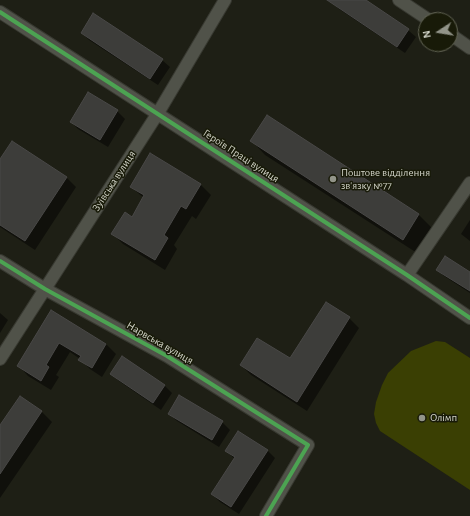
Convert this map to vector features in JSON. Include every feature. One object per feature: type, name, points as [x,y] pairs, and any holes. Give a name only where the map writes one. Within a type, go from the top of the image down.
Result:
[{"type":"street","name":"Зуївська вулиця","points":[[0,359],[158,113],[225,0]]},
{"type":"street","points":[[399,0],[418,13]]},
{"type":"street","name":"Героїв Праці вулиця","points":[[0,12],[407,275],[470,318]]},
{"type":"street","points":[[458,40],[470,48]]},
{"type":"street","points":[[407,275],[470,184]]},
{"type":"street","name":"Нарвська вулиця","points":[[0,261],[45,289],[167,356],[308,445],[266,516]]},
{"type":"green space","name":"Олімп","points":[[436,341],[445,342],[470,358],[470,490],[380,431],[376,423],[374,414],[376,402],[388,373],[411,351]]},
{"type":"building","points":[[327,0],[366,0],[409,29],[397,47]]},
{"type":"building","points":[[93,13],[163,59],[150,79],[81,33]]},
{"type":"building","points":[[88,92],[118,110],[100,140],[70,122]]},
{"type":"building","points":[[267,115],[419,214],[403,240],[250,141]]},
{"type":"building","points":[[12,141],[67,177],[25,241],[0,225],[0,159]]},
{"type":"building","points":[[150,153],[201,184],[186,209],[181,206],[164,235],[168,238],[155,260],[111,234],[125,212],[132,217],[144,195],[130,187]]},
{"type":"building","points":[[445,256],[470,272],[470,291],[436,270]]},
{"type":"building","points":[[326,302],[350,317],[297,402],[240,365],[257,338],[290,358]]},
{"type":"building","points":[[51,310],[106,344],[92,368],[78,360],[81,356],[59,343],[46,365],[49,367],[41,381],[17,366]]},
{"type":"building","points":[[122,356],[165,385],[153,403],[110,374]]},
{"type":"building","points":[[179,395],[223,421],[212,440],[168,414]]},
{"type":"building","points":[[20,396],[42,411],[0,474],[0,425]]},
{"type":"building","points":[[238,431],[268,450],[231,507],[211,494],[235,457],[225,451]]},
{"type":"cycle path","points":[[0,12],[407,275],[470,318]]},
{"type":"cycle path","points":[[0,261],[45,289],[167,356],[308,445],[266,516]]},
{"type":"place","name":"Поштове відділення зв'язку №77","points":[[333,179]]},
{"type":"place","name":"Олімп","points":[[422,418]]}]
